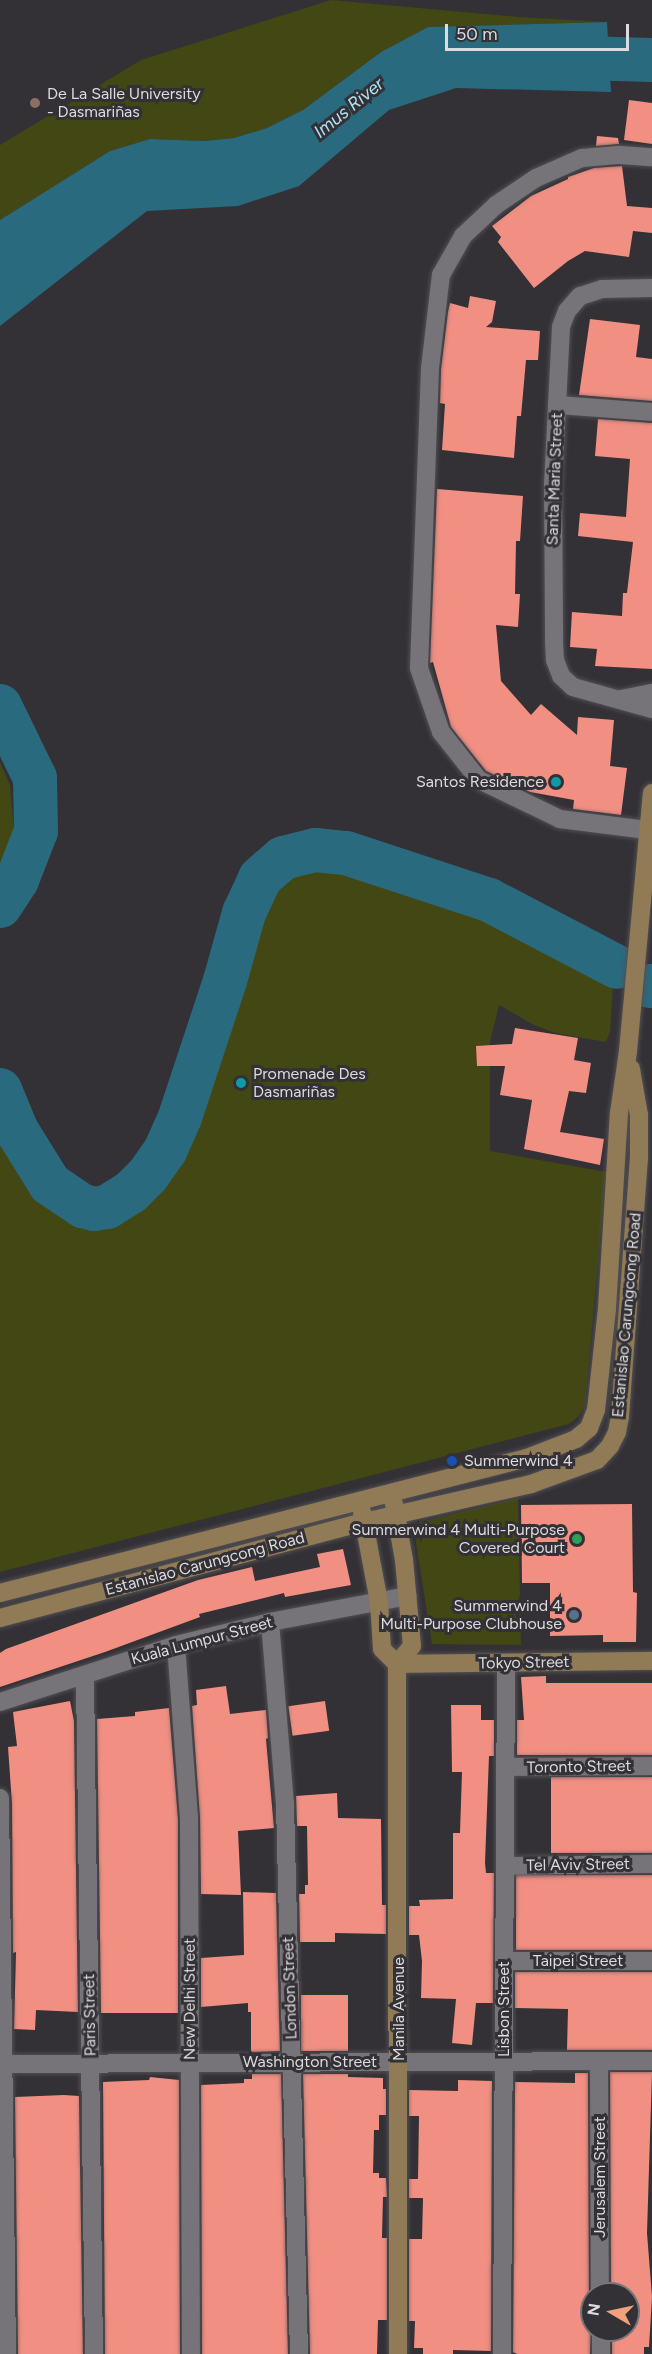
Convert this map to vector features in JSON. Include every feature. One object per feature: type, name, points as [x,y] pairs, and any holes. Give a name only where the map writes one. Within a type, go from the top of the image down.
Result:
[{"type":"street","points":[[647,830],[560,819],[479,780],[441,732],[419,668],[430,368],[441,275],[463,236],[496,205],[536,178],[582,158],[620,155],[652,157]]},
{"type":"street","name":"Santa Maria Street","points":[[652,288],[602,289],[580,296],[567,311],[561,327],[553,483],[555,660],[561,676],[573,687],[652,709]]},
{"type":"street","points":[[557,405],[652,412]]},
{"type":"street","name":"Santa Maria Street","points":[[620,700],[652,693]]},
{"type":"street","name":"Estanislao Carungcong Road","points":[[0,1593],[359,1499],[526,1458],[584,1434],[594,1420],[607,1308],[619,1113],[629,1043],[638,918],[652,793]]},
{"type":"street","name":"Estanislao Carungcong Road","points":[[0,1618],[364,1522],[531,1484],[597,1460],[610,1446],[617,1432],[639,1159],[639,1115],[629,1043]]},
{"type":"street","points":[[359,1499],[379,1602],[382,1649],[397,1664],[412,1646],[408,1596],[391,1491]]},
{"type":"street","name":"Kuala Lumpur Street","points":[[0,1702],[176,1645],[270,1622],[408,1596]]},
{"type":"street","name":"London Street","points":[[270,1622],[285,1804],[299,2354]]},
{"type":"street","name":"New Delhi Street","points":[[176,1645],[189,1819],[191,2354]]},
{"type":"street","name":"Tokyo Street","points":[[397,1664],[652,1661]]},
{"type":"street","name":"Manila Avenue","points":[[397,1664],[398,2354]]},
{"type":"street","name":"Lisbon Street","points":[[502,2354],[506,1664]]},
{"type":"street","name":"Paris Street","points":[[85,1675],[94,2354]]},
{"type":"street","name":"Toronto Street","points":[[505,1767],[652,1766]]},
{"type":"street","points":[[0,1798],[7,2354]]},
{"type":"street","name":"Tel Aviv Street","points":[[505,1866],[652,1864]]},
{"type":"street","name":"Taipei Street","points":[[504,1960],[652,1961]]},
{"type":"street","name":"Jerusalem Street","points":[[599,2061],[600,2282]]},
{"type":"street","name":"Washington Street","points":[[4,2064],[652,2061]]},
{"type":"green space","points":[[331,0],[518,17],[607,22],[428,27],[381,52],[303,110],[267,128],[234,138],[204,141],[150,139],[110,151],[0,220],[0,145],[141,60]]},
{"type":"green space","points":[[0,762],[10,785],[14,831],[0,875]]},
{"type":"green space","points":[[315,866],[343,871],[486,916],[613,987],[610,1032],[606,1042],[555,1033],[534,1025],[499,1005],[490,1042],[490,1151],[606,1172],[585,1406],[578,1417],[569,1424],[0,1572],[0,1137],[19,1172],[40,1196],[79,1224],[93,1230],[109,1229],[142,1207],[163,1185],[179,1162],[196,1125],[241,988],[260,918],[273,890],[289,874]]},
{"type":"green space","points":[[518,1498],[521,1645],[432,1644],[413,1524]]},
{"type":"water","points":[[607,22],[611,92],[456,88],[389,110],[299,186],[238,206],[147,211],[0,326],[0,220],[110,151],[150,139],[204,141],[234,138],[267,128],[303,110],[381,52],[428,27]]},
{"type":"building","points":[[629,100],[652,103],[652,144],[624,140]]},
{"type":"building","points":[[597,136],[618,138],[619,144],[596,146]]},
{"type":"building","points":[[622,166],[627,206],[652,208],[652,233],[633,231],[629,257],[585,251],[568,261],[534,288],[498,242],[501,237],[492,226],[531,196],[568,177],[594,168]]},
{"type":"building","points":[[470,296],[496,301],[492,322],[486,327],[540,331],[538,360],[526,360],[521,416],[517,416],[514,458],[442,450],[445,404],[440,403],[441,369],[448,312],[450,303],[468,308]]},
{"type":"building","points":[[590,319],[640,325],[636,357],[652,359],[652,401],[579,395]]},
{"type":"building","points":[[598,419],[652,423],[652,669],[595,666],[597,649],[570,647],[572,612],[622,616],[623,593],[627,593],[633,542],[578,536],[580,513],[626,517],[630,459],[595,456]]},
{"type":"building","points":[[437,489],[523,496],[520,541],[516,541],[515,594],[520,594],[518,627],[496,625],[501,681],[531,715],[541,704],[577,735],[578,717],[614,720],[610,766],[627,768],[621,815],[573,809],[574,800],[530,792],[486,771],[451,727],[433,662],[430,663]]},
{"type":"building","points":[[515,1028],[578,1038],[574,1060],[591,1063],[586,1093],[569,1091],[560,1132],[604,1139],[600,1165],[524,1149],[532,1100],[500,1095],[505,1066],[477,1066],[476,1046],[512,1044]]},
{"type":"building","name":"Summerwind 4 Multi-Purpose Covered Court","points":[[632,1504],[633,1592],[637,1593],[636,1642],[603,1642],[603,1635],[550,1636],[550,1583],[522,1583],[521,1505]]},
{"type":"building","points":[[343,1549],[351,1585],[285,1597],[284,1593],[199,1614],[200,1617],[105,1652],[0,1687],[0,1653],[6,1649],[198,1580],[252,1567],[255,1581],[320,1567],[317,1554]]},
{"type":"building","points":[[546,1676],[546,1683],[652,1683],[652,1755],[517,1755],[517,1720],[524,1720],[521,1677]]},
{"type":"building","points":[[226,1686],[230,1714],[266,1710],[268,1738],[266,1739],[274,1828],[238,1831],[241,1895],[201,1894],[200,1818],[192,1706],[197,1705],[196,1690]]},
{"type":"building","points":[[70,1701],[74,1721],[78,2012],[36,2010],[35,2030],[14,2029],[16,1952],[13,1953],[12,1804],[8,1747],[17,1746],[13,1712]]},
{"type":"building","points":[[325,1701],[329,1731],[293,1736],[288,1706]]},
{"type":"building","points":[[451,1705],[481,1705],[481,1720],[494,1720],[494,1756],[489,1756],[485,1863],[486,1873],[494,1873],[493,2003],[476,2003],[472,2045],[452,2043],[456,1999],[421,1998],[422,1961],[419,1935],[409,1935],[409,1906],[420,1906],[419,1900],[453,1899],[453,1833],[460,1833],[462,1772],[452,1772]]},
{"type":"building","points":[[169,1708],[178,1819],[178,2013],[101,2013],[97,1719],[135,1716],[135,1712]]},
{"type":"building","points":[[551,1777],[652,1777],[652,1853],[551,1853]]},
{"type":"building","points":[[337,1793],[338,1818],[381,1819],[382,1905],[386,1905],[386,1934],[335,1933],[335,1942],[300,1942],[299,1894],[305,1894],[305,1885],[308,1885],[307,1826],[297,1826],[296,1796]]},
{"type":"building","points":[[516,1875],[652,1875],[652,1950],[516,1950]]},
{"type":"building","points":[[243,1892],[276,1893],[280,2051],[251,2052],[251,2012],[248,2012],[248,2003],[201,2007],[201,1958],[244,1955]]},
{"type":"building","points":[[515,1972],[652,1972],[652,2050],[567,2050],[568,2009],[515,2008]]},
{"type":"building","points":[[301,1995],[348,1995],[348,2051],[301,2051]]},
{"type":"building","points":[[610,2072],[652,2072],[647,2233],[652,2297],[649,2347],[644,2347],[644,2354],[612,2354],[612,2342],[640,2342],[640,2282],[611,2282]]},
{"type":"building","points":[[575,2073],[588,2073],[589,2282],[580,2282],[580,2342],[590,2342],[590,2354],[517,2354],[513,2352],[515,2082],[575,2083]]},
{"type":"building","points":[[252,2074],[281,2074],[288,2354],[202,2354],[201,2085],[244,2083],[244,2079],[252,2079]]},
{"type":"building","points":[[303,2074],[348,2074],[348,2077],[383,2078],[383,2089],[386,2089],[386,2115],[379,2115],[379,2130],[374,2130],[373,2173],[379,2173],[379,2178],[386,2178],[387,2197],[383,2197],[382,2238],[387,2238],[387,2320],[378,2320],[377,2354],[310,2354]]},
{"type":"building","points":[[150,2077],[179,2080],[180,2354],[105,2354],[103,2082],[149,2080]]},
{"type":"building","points":[[458,2080],[492,2081],[491,2351],[453,2350],[453,2354],[423,2354],[423,2348],[414,2348],[415,2321],[409,2321],[409,2239],[422,2239],[423,2198],[409,2198],[409,2179],[418,2179],[419,2116],[409,2116],[409,2090],[458,2091]]},
{"type":"building","points":[[79,2096],[83,2354],[18,2354],[15,2097]]},
{"type":"waterway","name":"Imus River","points":[[549,57],[652,60]]},
{"type":"waterway","points":[[0,706],[35,778],[36,831],[17,880],[0,906]]},
{"type":"waterway","points":[[0,1090],[17,1131],[50,1184],[83,1206],[94,1209],[107,1207],[131,1192],[148,1175],[165,1151],[180,1117],[225,981],[244,913],[260,878],[283,858],[315,850],[346,853],[489,900],[617,967]]},
{"type":"place","name":"De La Salle University - Dasmariñas","points":[[35,103]]},
{"type":"place","name":"Santos Residence","points":[[556,782]]},
{"type":"place","name":"Promenade Des Dasmariñas","points":[[241,1083]]},
{"type":"place","name":"Summerwind 4","points":[[452,1461]]},
{"type":"place","name":"Summerwind 4 Multi-Purpose Covered Court","points":[[577,1539]]},
{"type":"place","name":"Summerwind 4 Multi-Purpose Clubhouse","points":[[574,1615]]}]
